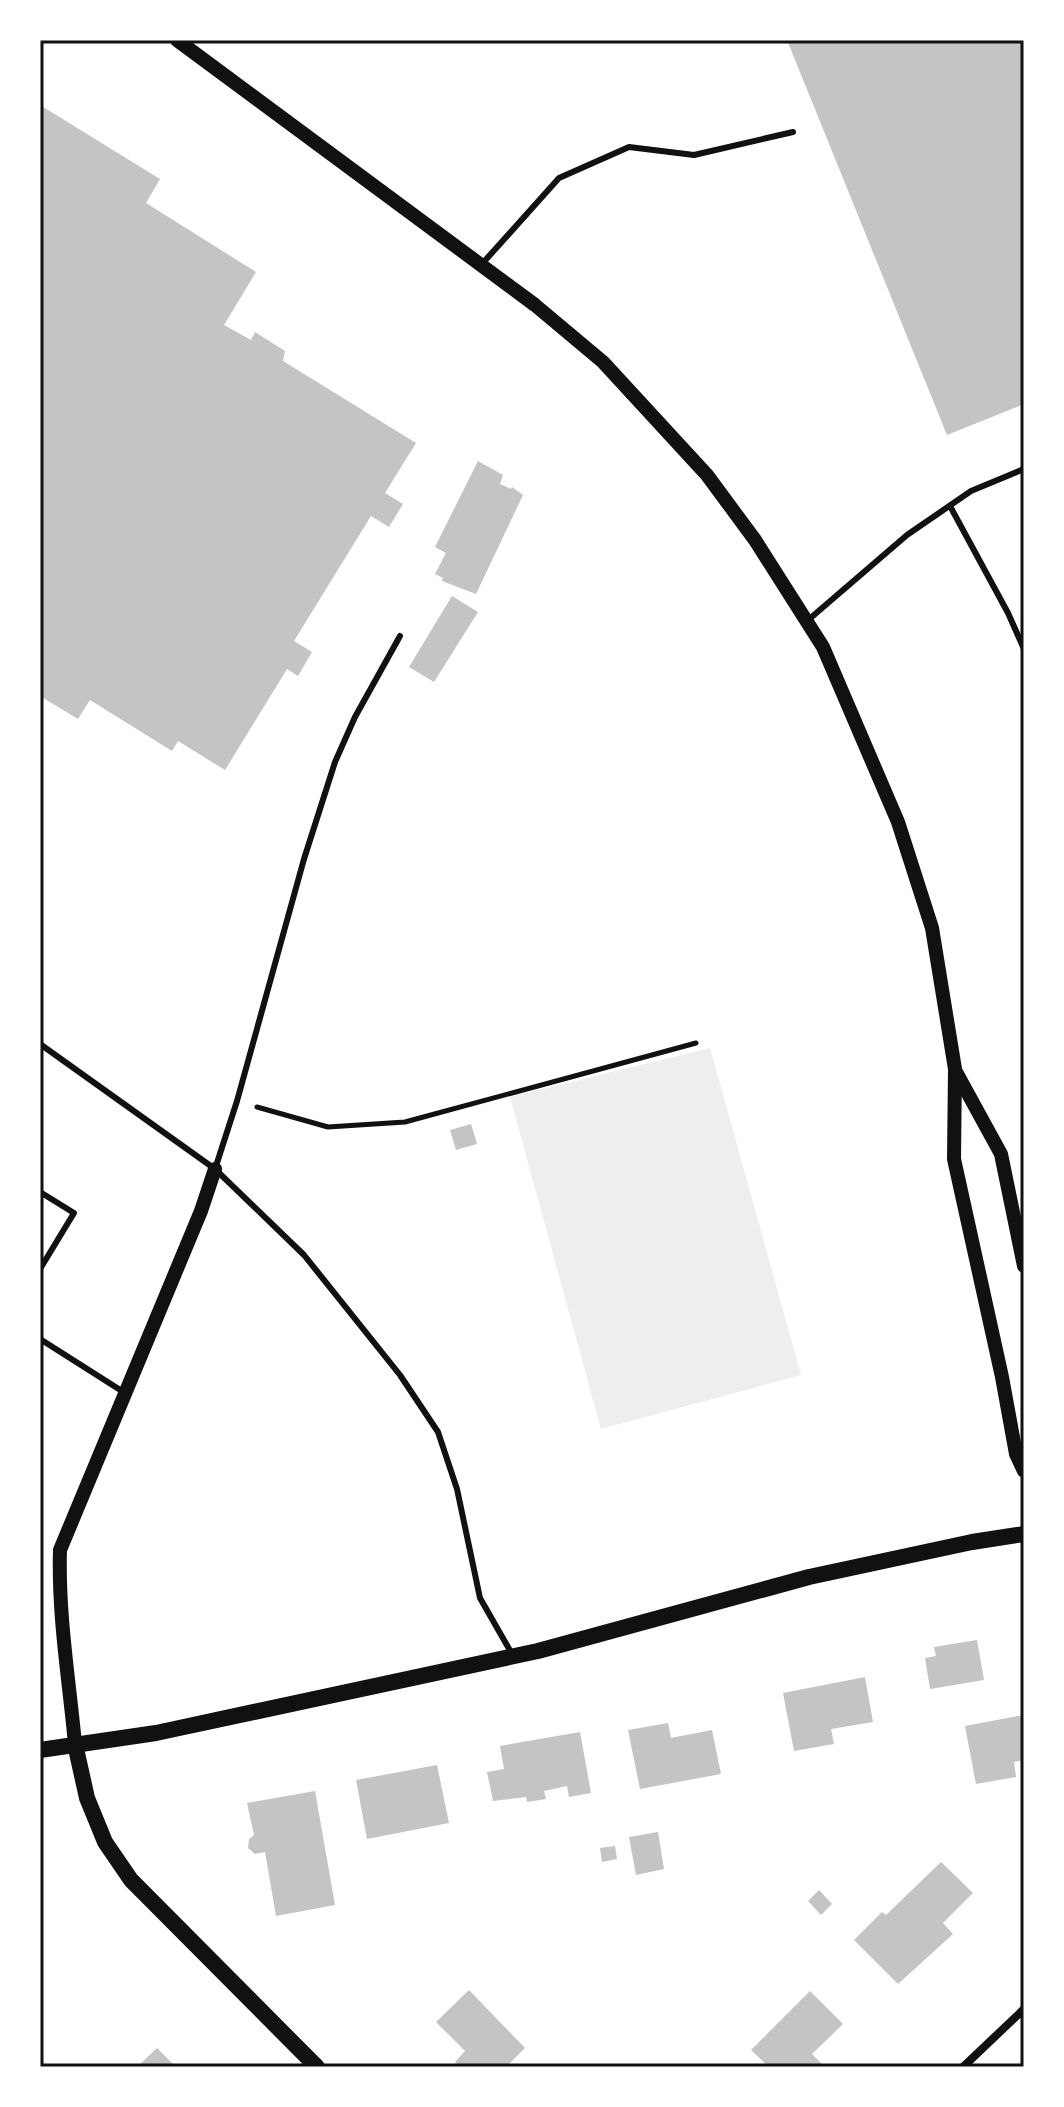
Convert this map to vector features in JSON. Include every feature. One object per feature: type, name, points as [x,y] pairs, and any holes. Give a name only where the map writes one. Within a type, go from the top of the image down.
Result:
[{"type":"main road","points":[[40,1750],[156,1733],[514,1657],[809,1577],[1024,1534]]},
{"type":"main road","points":[[75,1744],[87,1798],[105,1842],[131,1880],[317,2067]]},
{"type":"street","points":[[177,40],[481,265],[603,362],[707,475],[755,540],[823,647],[898,822],[932,928],[955,1069],[954,1159],[1016,1454],[1024,1471]]},
{"type":"street","points":[[955,1069],[1001,1154],[1024,1266]]},
{"type":"street","points":[[75,1744],[69,1670],[58,1597],[60,1550],[201,1211],[215,1169]]},
{"type":"street","points":[[963,2067],[1024,2009]]},
{"type":"lane","points":[[481,265],[559,178],[629,147],[694,155],[793,132]]},
{"type":"lane","points":[[807,621],[907,535],[971,491],[1024,469]]},
{"type":"lane","points":[[950,506],[1024,649]]},
{"type":"lane","points":[[215,1169],[335,762],[355,717],[400,636]]},
{"type":"lane","points":[[40,1044],[215,1169],[304,1255],[400,1375],[438,1432],[457,1489],[480,1598],[514,1657]]},
{"type":"lane","points":[[40,1192],[74,1213],[40,1269]]},
{"type":"lane","points":[[40,1339],[125,1393]]},
{"type":"path","points":[[237,1101],[328,1127],[405,1122],[696,1043]]},
{"type":"shaded area","points":[[710,1048],[801,1375],[601,1429],[510,1097]]},
{"type":"building","points":[[787,40],[1024,40],[1024,404],[947,435]]},
{"type":"building","points":[[40,105],[160,179],[146,203],[256,272],[224,325],[251,340],[255,332],[285,351],[283,361],[416,443],[385,493],[403,504],[389,527],[371,516],[294,641],[312,652],[298,676],[287,669],[225,770],[178,741],[172,751],[90,700],[78,719],[40,696]]},
{"type":"building","points":[[478,461],[503,475],[500,484],[512,487],[523,495],[476,594],[442,581],[443,578],[435,574],[446,553],[435,547]]},
{"type":"building","points":[[452,596],[478,612],[434,682],[409,667]]},
{"type":"building","points":[[471,1124],[477,1144],[456,1150],[450,1130]]},
{"type":"building","points":[[977,1640],[984,1680],[930,1689],[925,1658],[936,1656],[934,1647]]},
{"type":"building","points":[[865,1677],[873,1722],[831,1729],[834,1744],[794,1751],[783,1693]]},
{"type":"building","points":[[1024,1715],[1024,1760],[1014,1762],[1016,1777],[976,1784],[965,1726]]},
{"type":"building","points":[[668,1723],[671,1738],[712,1730],[721,1774],[640,1789],[628,1730]]},
{"type":"building","points":[[580,1732],[591,1793],[569,1797],[567,1786],[544,1791],[546,1799],[527,1802],[526,1797],[493,1801],[487,1772],[504,1769],[500,1746]]},
{"type":"building","points":[[437,1765],[449,1823],[367,1839],[356,1780]]},
{"type":"building","points":[[315,1791],[335,1905],[276,1916],[265,1852],[255,1854],[248,1848],[249,1839],[254,1835],[247,1803]]},
{"type":"building","points":[[658,1832],[664,1869],[636,1875],[629,1837]]},
{"type":"building","points":[[615,1846],[617,1859],[602,1862],[600,1848]]},
{"type":"building","points":[[941,1862],[973,1893],[943,1923],[953,1934],[898,1984],[854,1940],[882,1912],[886,1915]]},
{"type":"building","points":[[819,1890],[832,1904],[821,1915],[808,1901]]},
{"type":"building","points":[[469,1990],[525,2048],[506,2067],[460,2067],[455,2062],[465,2051],[436,2022]]},
{"type":"building","points":[[810,1991],[843,2024],[812,2054],[822,2064],[819,2067],[769,2067],[751,2050]]},
{"type":"building","points":[[157,2048],[176,2067],[137,2067]]}]
